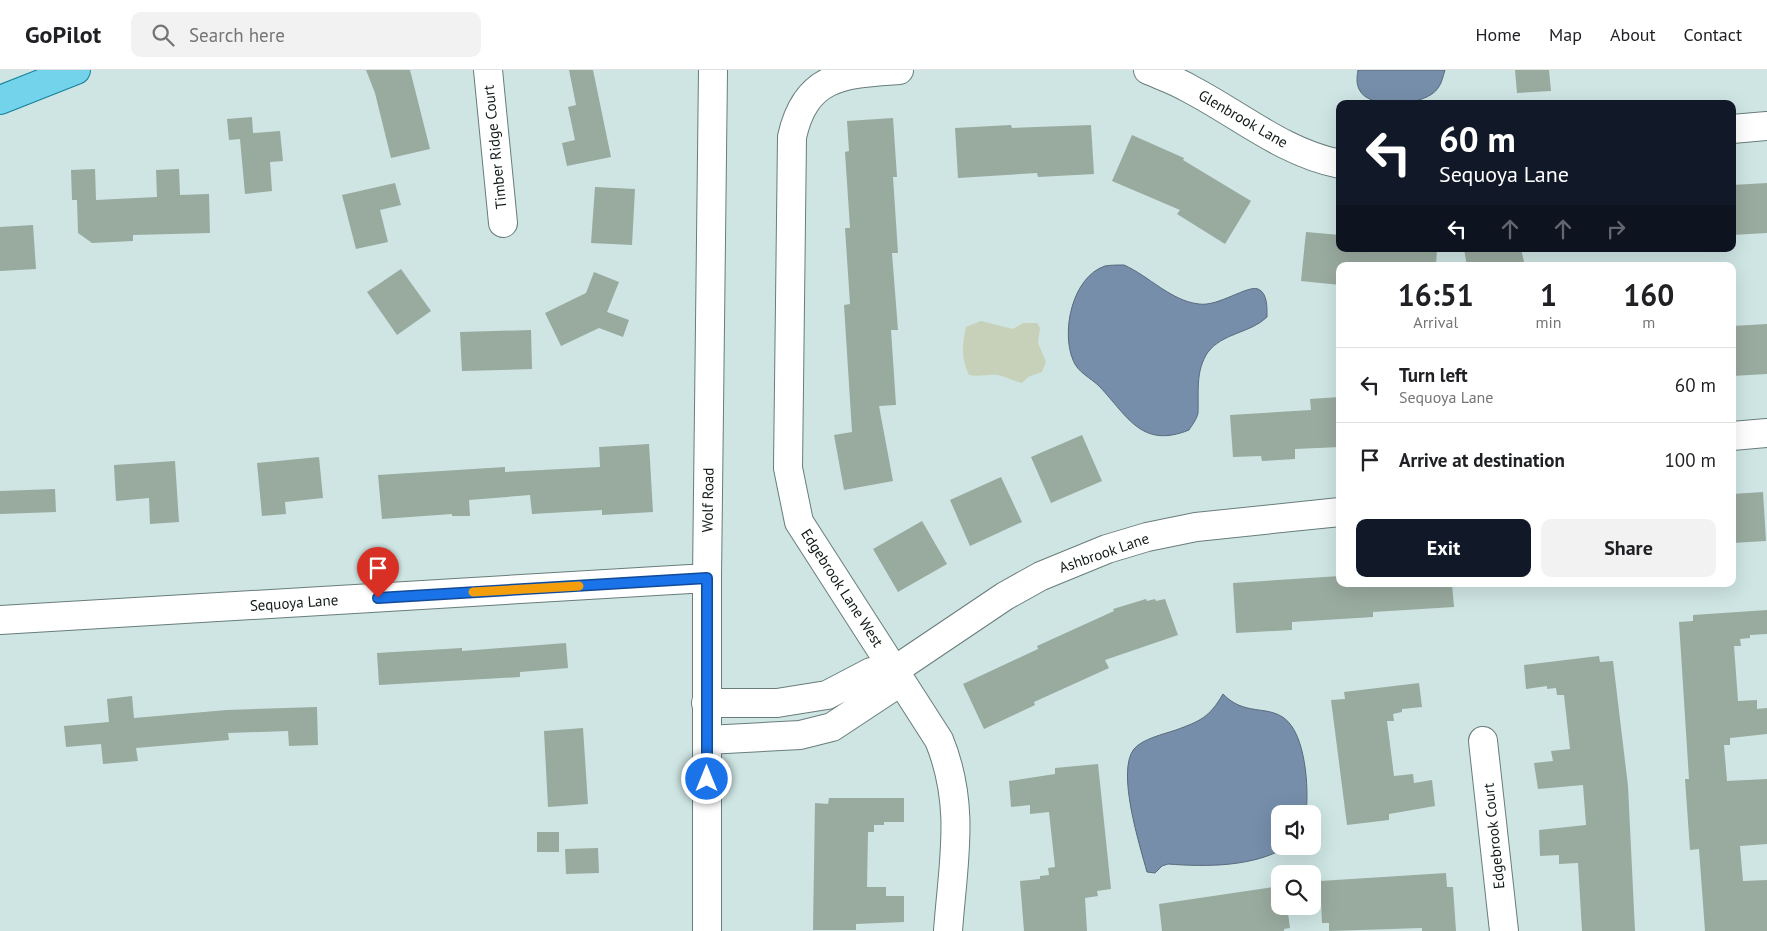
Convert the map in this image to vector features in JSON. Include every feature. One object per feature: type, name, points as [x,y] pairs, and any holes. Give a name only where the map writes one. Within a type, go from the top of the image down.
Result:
[{"type":"main road","points":[[0,100],[76,70]]},
{"type":"street","name":"Timber Ridge Court","points":[[488,70],[503,223]]},
{"type":"street","name":"Wolf Road","points":[[707,931],[706,703],[713,70]]},
{"type":"street","name":"Edgebrook Lane West","points":[[899,70],[844,76],[820,86],[800,108],[792,137],[788,468],[799,522],[896,670],[939,740],[949,765],[954,785],[957,813],[948,931]]},
{"type":"street","name":"Glenbrook Lane","points":[[1148,70],[1190,88],[1266,136],[1318,160],[1336,163]]},
{"type":"street","points":[[1736,129],[1767,126]]},
{"type":"street","points":[[1736,436],[1767,433]]},
{"type":"street","name":"Ashbrook Lane","points":[[706,703],[778,703],[827,695],[871,672],[896,670],[1005,596],[1041,576],[1107,549],[1148,537],[1196,527],[1336,512]]},
{"type":"street","name":"Sequoya Lane","points":[[0,620],[707,578]]},
{"type":"street","points":[[706,740],[800,736],[832,727],[891,688],[896,670]]},
{"type":"street","name":"Edgebrook Court","points":[[1483,741],[1504,931]]},
{"type":"green space","points":[[981,321],[1013,329],[1023,323],[1037,323],[1040,328],[1038,343],[1046,362],[1042,372],[1028,377],[1022,383],[998,375],[969,375],[963,351],[966,327]]},
{"type":"water","points":[[1358,70],[1445,70],[1439,86],[1432,94],[1418,100],[1372,100],[1365,96],[1359,89]]},
{"type":"water","points":[[1124,265],[1170,293],[1189,302],[1207,304],[1253,289],[1258,289],[1264,294],[1267,317],[1253,327],[1221,341],[1208,352],[1204,359],[1199,374],[1198,413],[1196,420],[1189,430],[1173,435],[1159,436],[1137,427],[1100,387],[1081,372],[1073,360],[1068,335],[1072,307],[1077,293],[1084,281],[1094,272],[1105,266]]},
{"type":"water","points":[[1223,694],[1239,705],[1277,714],[1284,718],[1297,736],[1301,749],[1306,777],[1307,805],[1271,805],[1271,854],[1246,862],[1230,864],[1168,864],[1162,866],[1155,873],[1147,872],[1128,791],[1127,774],[1129,760],[1134,749],[1142,742],[1192,724],[1203,718]]},
{"type":"building","points":[[366,70],[410,70],[430,149],[391,158],[375,93]]},
{"type":"building","points":[[569,70],[593,70],[611,157],[567,166],[562,143],[575,140],[568,107],[576,105]]},
{"type":"building","points":[[1515,70],[1549,70],[1551,91],[1517,93]]},
{"type":"building","points":[[252,117],[253,133],[280,131],[283,161],[270,162],[272,191],[245,194],[240,139],[229,140],[227,119]]},
{"type":"building","points":[[893,118],[897,177],[893,177],[898,253],[892,253],[898,330],[891,330],[896,405],[879,406],[893,481],[844,490],[834,435],[852,432],[844,305],[850,304],[845,228],[850,228],[845,152],[849,151],[847,121]]},
{"type":"building","points":[[1011,125],[1012,128],[1091,125],[1094,174],[1038,177],[1037,173],[958,178],[955,128]]},
{"type":"building","points":[[1132,135],[1184,158],[1183,160],[1251,201],[1225,244],[1177,214],[1180,210],[1112,181]]},
{"type":"building","points":[[95,169],[96,200],[157,197],[156,170],[179,169],[180,195],[209,194],[210,233],[133,235],[133,241],[92,243],[78,233],[77,200],[72,200],[71,170]]},
{"type":"building","points":[[395,183],[401,205],[380,210],[388,242],[356,249],[342,195]]},
{"type":"building","points":[[1767,183],[1767,233],[1736,235],[1736,185]]},
{"type":"building","points":[[595,187],[635,189],[632,245],[591,243]]},
{"type":"building","points":[[33,225],[36,269],[0,271],[0,227]]},
{"type":"building","points":[[1306,232],[1336,235],[1336,252],[1437,252],[1436,262],[1336,262],[1336,285],[1301,281]]},
{"type":"building","points":[[1465,252],[1522,252],[1524,262],[1466,262]]},
{"type":"building","points":[[401,269],[431,311],[397,335],[367,292]]},
{"type":"building","points":[[594,272],[619,282],[607,312],[629,320],[623,337],[599,328],[561,346],[545,313],[586,293]]},
{"type":"building","points":[[1767,324],[1767,374],[1736,376],[1736,326]]},
{"type":"building","points":[[531,330],[532,369],[462,371],[460,332]]},
{"type":"building","points":[[1336,397],[1336,447],[1295,449],[1295,459],[1262,461],[1261,456],[1233,457],[1230,415],[1311,410],[1310,399]]},
{"type":"building","points":[[1082,435],[1102,481],[1051,503],[1031,457]]},
{"type":"building","points":[[649,444],[653,512],[602,515],[602,510],[532,514],[530,495],[469,500],[470,516],[452,516],[452,514],[382,519],[378,475],[505,467],[505,472],[600,467],[599,447]]},
{"type":"building","points":[[319,457],[323,498],[285,502],[286,514],[262,516],[257,463]]},
{"type":"building","points":[[175,461],[179,522],[150,524],[149,498],[116,501],[114,465]]},
{"type":"building","points":[[1001,477],[1022,522],[970,546],[950,500]]},
{"type":"building","points":[[55,489],[56,512],[0,514],[0,491]]},
{"type":"building","points":[[1763,492],[1766,541],[1736,543],[1736,494]]},
{"type":"building","points":[[922,521],[947,564],[898,592],[873,549]]},
{"type":"building","points":[[1336,576],[1336,587],[1452,587],[1454,607],[1373,612],[1373,617],[1292,622],[1292,630],[1236,633],[1233,583]]},
{"type":"building","points":[[1146,599],[1147,601],[1155,599],[1156,601],[1165,599],[1178,635],[1105,660],[1109,668],[1034,702],[1035,705],[984,729],[963,684],[1038,649],[1037,646],[1114,611],[1113,609]]},
{"type":"building","points":[[1767,610],[1767,634],[1750,635],[1750,638],[1740,639],[1741,646],[1734,646],[1738,701],[1757,700],[1757,709],[1767,708],[1767,734],[1730,738],[1730,745],[1724,745],[1727,781],[1767,779],[1767,844],[1740,846],[1743,881],[1767,880],[1767,931],[1705,931],[1699,849],[1690,850],[1685,779],[1689,779],[1679,622],[1693,621],[1693,615]]},
{"type":"building","points":[[566,643],[568,668],[520,672],[520,677],[379,685],[377,653],[462,648],[462,651]]},
{"type":"building","points":[[1599,656],[1600,662],[1613,661],[1628,786],[1635,931],[1582,931],[1578,863],[1559,864],[1559,855],[1540,856],[1539,830],[1586,825],[1583,785],[1538,789],[1534,763],[1553,761],[1551,751],[1570,749],[1564,695],[1557,695],[1556,688],[1547,689],[1547,686],[1526,689],[1524,665]]},
{"type":"building","points":[[1419,683],[1422,707],[1402,709],[1402,712],[1393,714],[1394,721],[1387,721],[1394,776],[1413,774],[1414,783],[1432,780],[1435,806],[1389,814],[1389,820],[1347,825],[1331,700],[1345,699],[1344,692]]},
{"type":"building","points":[[132,696],[134,718],[227,710],[317,707],[318,745],[289,746],[288,731],[228,733],[229,740],[136,748],[138,761],[103,764],[101,744],[66,747],[64,726],[109,722],[107,699]]},
{"type":"building","points":[[583,728],[588,804],[548,807],[544,731]]},
{"type":"building","points":[[1098,764],[1111,889],[1097,891],[1098,896],[1085,898],[1087,931],[1024,931],[1020,881],[1040,879],[1040,876],[1049,875],[1048,868],[1055,867],[1049,812],[1030,814],[1030,805],[1011,807],[1009,781],[1055,774],[1055,768]]},
{"type":"building","points":[[829,798],[904,798],[904,822],[884,822],[884,825],[874,825],[874,832],[868,832],[867,887],[886,887],[886,896],[904,896],[904,922],[856,924],[856,930],[813,930],[815,803],[828,804]]},
{"type":"building","points":[[537,832],[559,832],[559,852],[537,852]]},
{"type":"building","points":[[598,848],[599,873],[566,874],[565,849]]},
{"type":"building","points":[[1446,873],[1447,887],[1453,887],[1456,931],[1422,931],[1422,928],[1329,931],[1329,923],[1322,923],[1321,881]]},
{"type":"building","points":[[1271,887],[1271,915],[1288,915],[1290,928],[1284,929],[1284,931],[1162,931],[1159,904]]},
{"type":"slow traffic","points":[[473,592],[579,586]]},
{"type":"route","points":[[378,598],[707,578],[707,779]]}]
